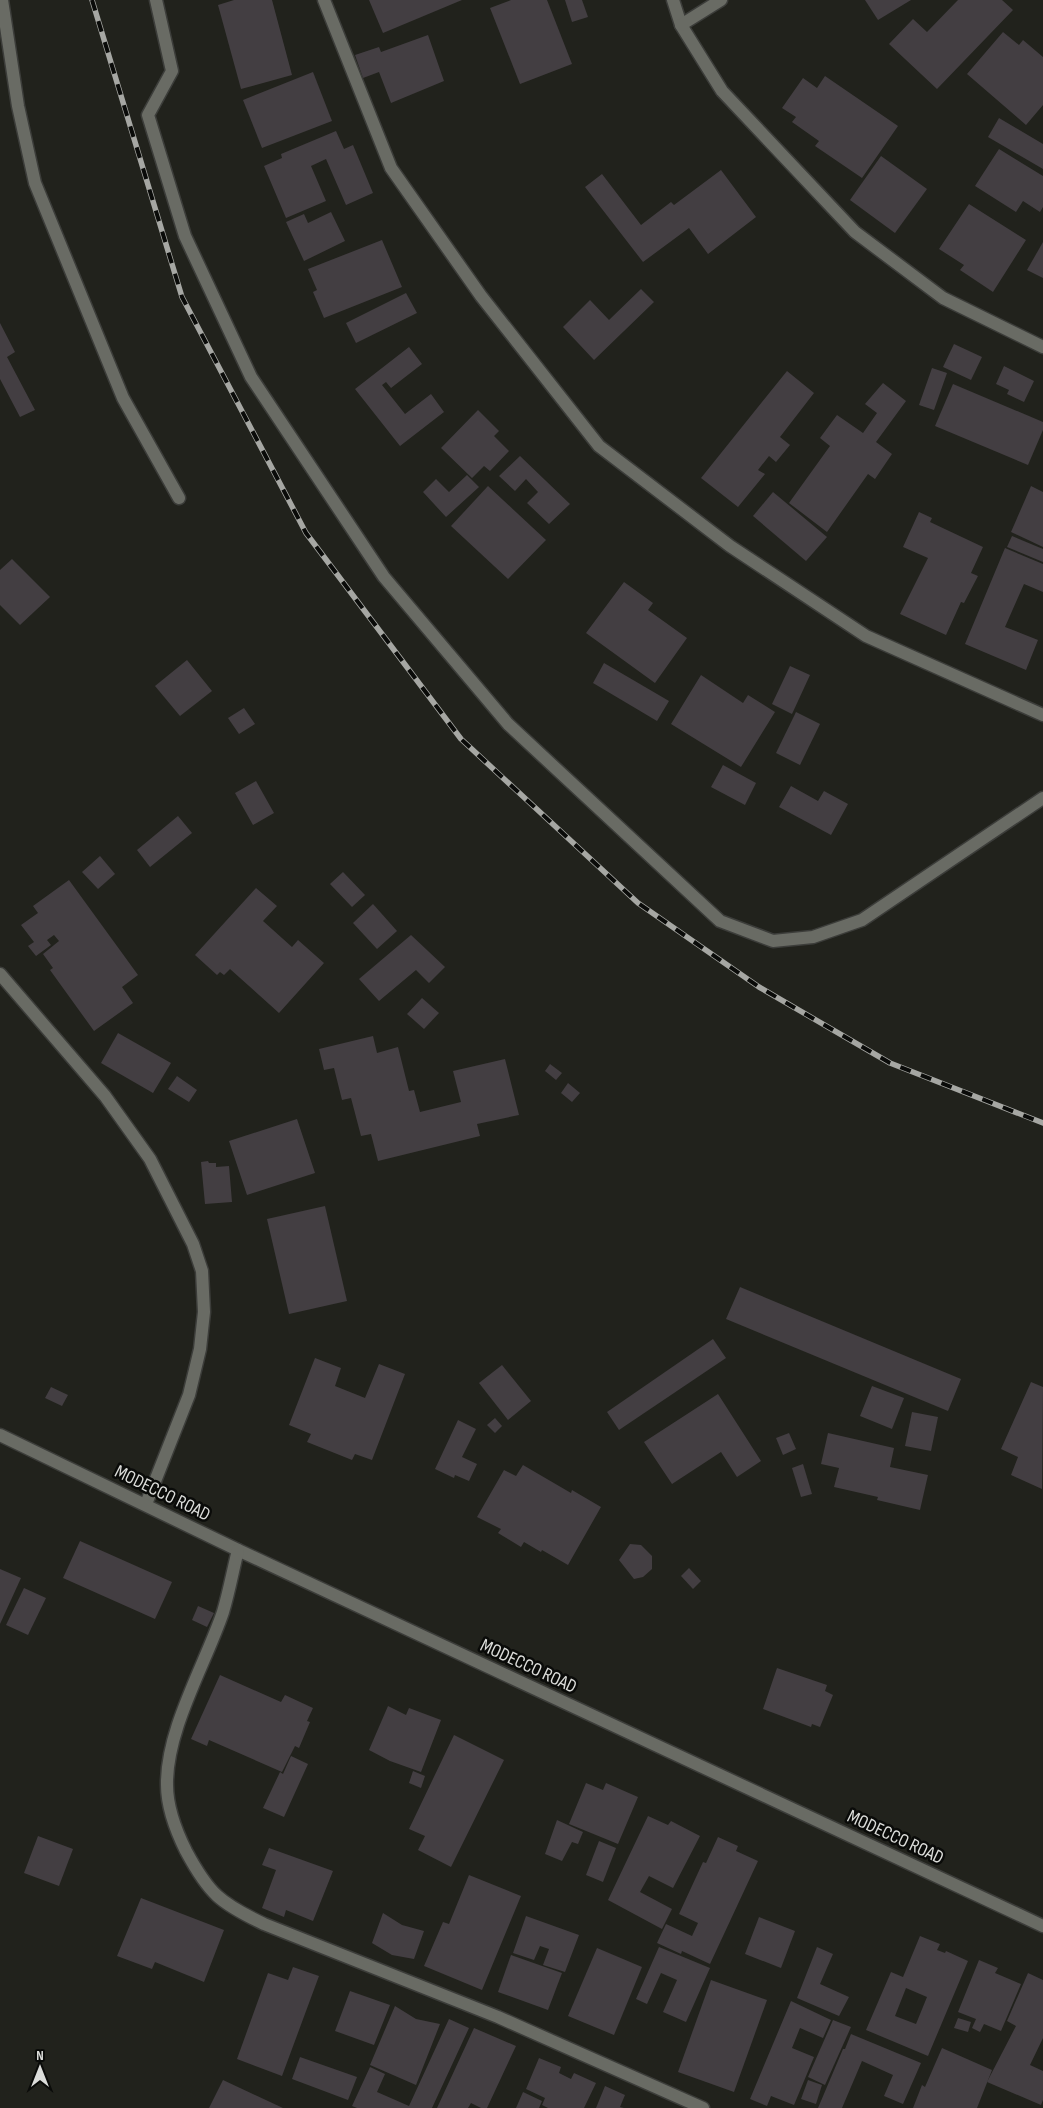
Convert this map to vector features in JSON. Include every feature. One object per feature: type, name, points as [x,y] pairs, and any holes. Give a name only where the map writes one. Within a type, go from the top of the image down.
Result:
[{"type":"street","points":[[2,0],[18,106],[35,183],[123,398],[179,498]]},
{"type":"street","points":[[156,0],[172,71],[148,115],[185,236],[251,378],[384,577],[508,724],[720,921],[773,942],[813,938],[862,920],[1043,798]]},
{"type":"street","points":[[324,0],[391,168],[481,296],[599,446],[730,546],[866,636],[1043,715]]},
{"type":"street","points":[[673,0],[681,25],[722,91],[856,232],[943,298],[1043,347]]},
{"type":"street","points":[[681,25],[721,0]]},
{"type":"street","points":[[0,974],[100,1090],[150,1159],[193,1244],[202,1271],[204,1312],[200,1349],[189,1396],[146,1504]]},
{"type":"street","name":"MODECCO ROAD","points":[[0,1435],[238,1550],[1043,1926]]},
{"type":"street","points":[[238,1550],[223,1612],[186,1703],[170,1754],[167,1786],[171,1812],[178,1836],[199,1876],[208,1888],[218,1898],[239,1912],[264,1924],[498,2017],[703,2108]]},
{"type":"building","points":[[234,0],[272,0],[292,75],[241,89],[218,5]]},
{"type":"building","points":[[369,0],[462,0],[383,33]]},
{"type":"building","points":[[511,0],[547,0],[572,64],[520,84],[490,8]]},
{"type":"building","points":[[565,0],[582,0],[588,17],[572,22]]},
{"type":"building","points":[[865,0],[911,0],[878,20]]},
{"type":"building","points":[[958,0],[1002,0],[1013,10],[937,89],[889,44],[913,19],[927,32]]},
{"type":"building","points":[[1003,32],[1019,45],[1023,40],[1043,57],[1043,105],[1026,125],[967,74]]},
{"type":"building","points":[[428,35],[444,81],[391,103],[379,72],[363,78],[355,55],[379,47],[381,52]]},
{"type":"building","points":[[313,72],[332,121],[262,148],[243,100]]},
{"type":"building","points":[[825,76],[898,126],[862,178],[815,146],[819,141],[792,122],[796,117],[782,108],[803,78],[817,88]]},
{"type":"building","points":[[999,118],[1043,144],[1043,169],[988,137]]},
{"type":"building","points":[[336,131],[344,149],[353,145],[373,193],[346,205],[326,159],[311,166],[326,201],[286,218],[264,166],[282,158],[281,154]]},
{"type":"building","points":[[999,149],[1043,176],[1043,207],[1040,212],[1023,201],[1016,212],[975,186]]},
{"type":"building","points":[[881,156],[927,189],[895,233],[850,200]]},
{"type":"building","points":[[721,170],[756,217],[708,254],[689,228],[643,262],[585,187],[602,174],[641,225],[671,202],[674,205]]},
{"type":"building","points":[[969,204],[1026,240],[993,292],[960,270],[964,265],[939,249]]},
{"type":"building","points":[[331,212],[345,241],[304,261],[286,222],[304,214],[308,223]]},
{"type":"building","points":[[382,240],[402,287],[324,318],[313,292],[317,290],[308,269]]},
{"type":"building","points":[[1043,242],[1043,278],[1027,270]]},
{"type":"building","points":[[641,289],[654,302],[594,360],[563,327],[590,300],[609,320]]},
{"type":"building","points":[[406,293],[417,313],[356,343],[346,323]]},
{"type":"building","points":[[0,323],[15,352],[7,357],[35,410],[20,417],[0,379]]},
{"type":"building","points":[[954,344],[982,357],[971,380],[943,367]]},
{"type":"building","points":[[409,347],[422,364],[391,388],[386,382],[382,385],[405,414],[431,394],[444,412],[400,446],[355,389]]},
{"type":"building","points":[[1004,366],[1034,381],[1024,402],[1007,394],[1009,390],[996,384]]},
{"type":"building","points":[[932,368],[947,373],[934,410],[919,405]]},
{"type":"building","points":[[787,371],[814,393],[780,437],[790,445],[776,462],[769,456],[758,470],[765,474],[738,507],[701,478]]},
{"type":"building","points":[[883,383],[906,401],[876,442],[892,454],[875,479],[868,474],[827,532],[789,503],[830,446],[820,438],[837,415],[863,433],[877,413],[865,404]]},
{"type":"building","points":[[953,384],[1043,422],[1043,430],[1028,465],[935,426]]},
{"type":"building","points":[[478,410],[499,431],[494,436],[509,451],[490,471],[484,466],[472,478],[441,448]]},
{"type":"building","points":[[520,456],[570,504],[549,524],[527,503],[538,492],[526,479],[515,491],[499,476]]},
{"type":"building","points":[[467,475],[479,487],[446,517],[423,492],[436,479],[449,492]]},
{"type":"building","points":[[488,486],[546,540],[508,579],[451,526]]},
{"type":"building","points":[[1031,486],[1043,492],[1043,547],[1011,532]]},
{"type":"building","points":[[773,492],[827,537],[806,561],[753,516]]},
{"type":"building","points":[[919,512],[932,518],[930,522],[983,547],[971,573],[978,576],[964,603],[961,602],[946,635],[900,614],[928,558],[903,547]]},
{"type":"building","points":[[1012,536],[1043,549],[1043,562],[1007,547]]},
{"type":"building","points":[[1005,548],[1043,564],[1043,592],[1024,584],[1005,627],[1038,640],[1026,670],[965,644]]},
{"type":"building","points":[[12,559],[50,597],[20,625],[0,605],[0,570]]},
{"type":"building","points":[[624,582],[653,603],[648,610],[687,638],[655,683],[586,633]]},
{"type":"building","points":[[187,660],[212,691],[180,716],[155,686]]},
{"type":"building","points":[[604,663],[669,701],[657,721],[593,683]]},
{"type":"building","points":[[790,666],[810,675],[792,714],[772,704]]},
{"type":"building","points":[[701,675],[743,703],[748,695],[775,712],[741,767],[671,724]]},
{"type":"building","points":[[244,708],[255,724],[239,734],[228,718]]},
{"type":"building","points":[[796,712],[820,724],[800,765],[776,753]]},
{"type":"building","points":[[723,765],[756,783],[745,805],[711,787]]},
{"type":"building","points":[[256,781],[274,813],[253,825],[235,793]]},
{"type":"building","points":[[791,786],[818,801],[824,791],[848,804],[831,835],[779,807]]},
{"type":"building","points":[[178,816],[192,833],[150,867],[137,850]]},
{"type":"building","points":[[100,856],[115,874],[98,889],[82,872]]},
{"type":"building","points":[[343,872],[365,895],[352,907],[330,884]]},
{"type":"building","points":[[69,880],[138,975],[122,987],[133,1003],[94,1031],[50,970],[53,968],[43,954],[59,941],[54,935],[47,940],[51,945],[36,956],[28,946],[34,942],[21,925],[38,913],[33,906]]},
{"type":"building","points":[[256,888],[277,906],[263,921],[292,947],[298,940],[324,963],[279,1013],[230,969],[224,975],[220,972],[217,975],[195,955]]},
{"type":"building","points":[[373,904],[397,931],[377,949],[353,923]]},
{"type":"building","points":[[411,935],[445,967],[429,983],[416,970],[379,1001],[359,979]]},
{"type":"building","points":[[422,998],[439,1013],[424,1029],[407,1014]]},
{"type":"building","points":[[118,1033],[171,1063],[153,1093],[101,1063]]},
{"type":"building","points":[[373,1036],[377,1053],[398,1047],[409,1091],[414,1090],[420,1112],[461,1102],[453,1071],[505,1059],[519,1115],[477,1124],[480,1136],[378,1161],[371,1134],[361,1136],[351,1098],[342,1100],[334,1068],[324,1070],[319,1049]]},
{"type":"building","points":[[550,1064],[562,1073],[556,1080],[545,1071]]},
{"type":"building","points":[[177,1076],[197,1090],[189,1102],[168,1089]]},
{"type":"building","points":[[568,1083],[580,1093],[572,1102],[561,1093]]},
{"type":"building","points":[[297,1119],[315,1173],[247,1195],[229,1141]]},
{"type":"building","points":[[208,1161],[209,1163],[216,1163],[216,1167],[229,1166],[232,1202],[205,1204],[201,1162]]},
{"type":"building","points":[[325,1206],[347,1301],[289,1314],[267,1219]]},
{"type":"building","points":[[740,1287],[961,1379],[948,1411],[726,1319]]},
{"type":"building","points":[[713,1339],[726,1358],[619,1430],[607,1412]]},
{"type":"building","points":[[315,1358],[341,1368],[335,1386],[365,1398],[379,1364],[405,1374],[372,1460],[355,1454],[352,1460],[307,1442],[311,1434],[289,1425]]},
{"type":"building","points":[[502,1365],[531,1401],[508,1420],[479,1383]]},
{"type":"building","points":[[1031,1382],[1043,1387],[1042,1489],[1011,1475],[1018,1457],[1001,1449]]},
{"type":"building","points":[[872,1386],[904,1398],[892,1429],[860,1416]]},
{"type":"building","points":[[51,1387],[68,1395],[62,1406],[45,1398]]},
{"type":"building","points":[[718,1394],[761,1461],[737,1477],[721,1452],[672,1484],[644,1442]]},
{"type":"building","points":[[912,1412],[938,1417],[931,1451],[905,1446]]},
{"type":"building","points":[[495,1418],[502,1426],[495,1433],[487,1425]]},
{"type":"building","points":[[458,1420],[476,1429],[462,1457],[477,1464],[469,1481],[455,1475],[454,1478],[435,1469]]},
{"type":"building","points":[[789,1433],[796,1449],[783,1455],[776,1438]]},
{"type":"building","points":[[828,1433],[894,1448],[890,1467],[928,1475],[920,1510],[877,1500],[878,1497],[834,1487],[839,1468],[821,1464]]},
{"type":"building","points":[[803,1464],[812,1494],[801,1497],[792,1468]]},
{"type":"building","points":[[523,1465],[571,1493],[572,1490],[601,1507],[568,1565],[524,1542],[521,1547],[498,1533],[501,1529],[477,1517],[504,1470],[516,1476]]},
{"type":"building","points":[[80,1541],[172,1582],[155,1619],[63,1578]]},
{"type":"building","points":[[630,1544],[641,1545],[652,1556],[652,1569],[643,1577],[634,1579],[619,1560]]},
{"type":"building","points":[[689,1568],[701,1581],[693,1589],[681,1576]]},
{"type":"building","points":[[0,1569],[21,1578],[0,1624]]},
{"type":"building","points":[[24,1588],[46,1598],[28,1635],[6,1625]]},
{"type":"building","points":[[198,1606],[214,1613],[207,1627],[192,1620]]},
{"type":"building","points":[[777,1668],[827,1685],[825,1691],[833,1695],[820,1727],[812,1724],[811,1727],[763,1709]]},
{"type":"building","points":[[220,1675],[281,1702],[285,1695],[313,1708],[307,1721],[310,1722],[299,1748],[295,1746],[282,1772],[209,1740],[207,1746],[191,1739]]},
{"type":"building","points":[[388,1706],[406,1715],[409,1708],[441,1720],[421,1772],[390,1761],[369,1750]]},
{"type":"building","points":[[454,1735],[504,1760],[451,1867],[418,1850],[425,1836],[409,1829]]},
{"type":"building","points":[[291,1756],[308,1764],[284,1817],[263,1808],[280,1772],[283,1774]]},
{"type":"building","points":[[413,1771],[425,1776],[421,1788],[409,1783]]},
{"type":"building","points":[[586,1783],[603,1790],[606,1783],[638,1797],[618,1844],[569,1824]]},
{"type":"building","points":[[648,1816],[668,1825],[671,1821],[700,1836],[673,1888],[649,1876],[640,1892],[672,1909],[662,1929],[608,1900]]},
{"type":"building","points":[[557,1820],[583,1832],[578,1844],[572,1842],[562,1861],[545,1854]]},
{"type":"building","points":[[38,1836],[73,1849],[59,1886],[24,1873]]},
{"type":"building","points":[[718,1837],[738,1846],[736,1851],[758,1861],[710,1964],[682,1951],[681,1954],[657,1943],[666,1924],[692,1936],[698,1923],[679,1914],[703,1862],[706,1863]]},
{"type":"building","points":[[599,1841],[616,1848],[603,1882],[586,1875]]},
{"type":"building","points":[[269,1848],[333,1871],[313,1921],[286,1910],[284,1917],[262,1908],[276,1870],[262,1865]]},
{"type":"building","points":[[469,1875],[521,1896],[482,1990],[424,1966],[443,1922],[449,1924]]},
{"type":"building","points":[[141,1898],[224,1930],[204,1982],[155,1962],[152,1969],[117,1956]]},
{"type":"building","points":[[383,1913],[402,1925],[424,1931],[414,1959],[392,1955],[372,1943]]},
{"type":"building","points":[[526,1916],[579,1935],[565,1972],[543,1965],[549,1949],[540,1946],[534,1960],[513,1953]]},
{"type":"building","points":[[759,1917],[795,1931],[781,1968],[745,1954]]},
{"type":"building","points":[[920,1936],[940,1944],[937,1950],[945,1953],[946,1951],[968,1961],[928,2056],[866,2030],[891,1972],[903,1977]],"holes":[[[906,1988],[927,1997],[916,2024],[895,2016]]]},
{"type":"building","points":[[659,1947],[710,1968],[686,2022],[663,2012],[677,1980],[661,1973],[647,2004],[636,1999]]},
{"type":"building","points":[[817,1947],[833,1954],[820,1984],[849,1997],[839,2016],[797,1998]]},
{"type":"building","points":[[597,1948],[642,1967],[614,2035],[568,2016]]},
{"type":"building","points":[[511,1955],[562,1973],[548,2010],[498,1992]]},
{"type":"building","points":[[979,1960],[998,1968],[995,1973],[1021,1984],[1001,2031],[984,2024],[980,2032],[972,2028],[976,2019],[958,2012]]},
{"type":"building","points":[[293,1967],[319,1976],[282,2076],[237,2059],[268,1973],[288,1980]]},
{"type":"building","points":[[1028,1973],[1043,1980],[1043,2038],[1030,2065],[1043,2071],[1043,2100],[1041,2105],[987,2082],[1016,2026],[1007,2021]]},
{"type":"building","points":[[711,1980],[767,2000],[734,2092],[678,2072]]},
{"type":"building","points":[[350,1991],[390,2005],[374,2045],[335,2031]]},
{"type":"building","points":[[791,2001],[831,2020],[823,2038],[800,2028],[792,2048],[814,2057],[794,2105],[771,2096],[767,2106],[750,2099]]},
{"type":"building","points":[[395,2006],[416,2019],[440,2024],[416,2085],[370,2065]]},
{"type":"building","points":[[958,2018],[971,2022],[968,2032],[954,2028]]},
{"type":"building","points":[[449,2019],[469,2028],[432,2108],[357,2108],[352,2106],[370,2067],[385,2074],[377,2092],[409,2106]]},
{"type":"building","points":[[833,2020],[851,2027],[825,2085],[808,2077]]},
{"type":"building","points":[[474,2028],[516,2046],[487,2108],[481,2108],[471,2103],[468,2108],[437,2108]]},
{"type":"building","points":[[851,2034],[921,2063],[903,2104],[884,2096],[893,2075],[862,2061],[842,2108],[818,2108]]},
{"type":"building","points":[[942,2048],[992,2070],[977,2108],[913,2108],[922,2085],[925,2087]]},
{"type":"building","points":[[300,2057],[357,2077],[348,2100],[292,2079]]},
{"type":"building","points":[[539,2058],[561,2067],[559,2073],[571,2079],[574,2073],[596,2083],[584,2108],[548,2108],[542,2105],[545,2098],[526,2089]]},
{"type":"building","points":[[223,2080],[283,2108],[209,2108]]},
{"type":"building","points":[[808,2080],[822,2085],[816,2104],[801,2099]]},
{"type":"building","points":[[605,2086],[625,2095],[620,2107],[624,2108],[596,2108]]},
{"type":"building","points":[[523,2092],[542,2101],[539,2108],[516,2108]]},
{"type":"railway","points":[[92,0],[182,297],[306,533],[461,739],[638,903],[759,987],[890,1063],[1043,1123]]}]
